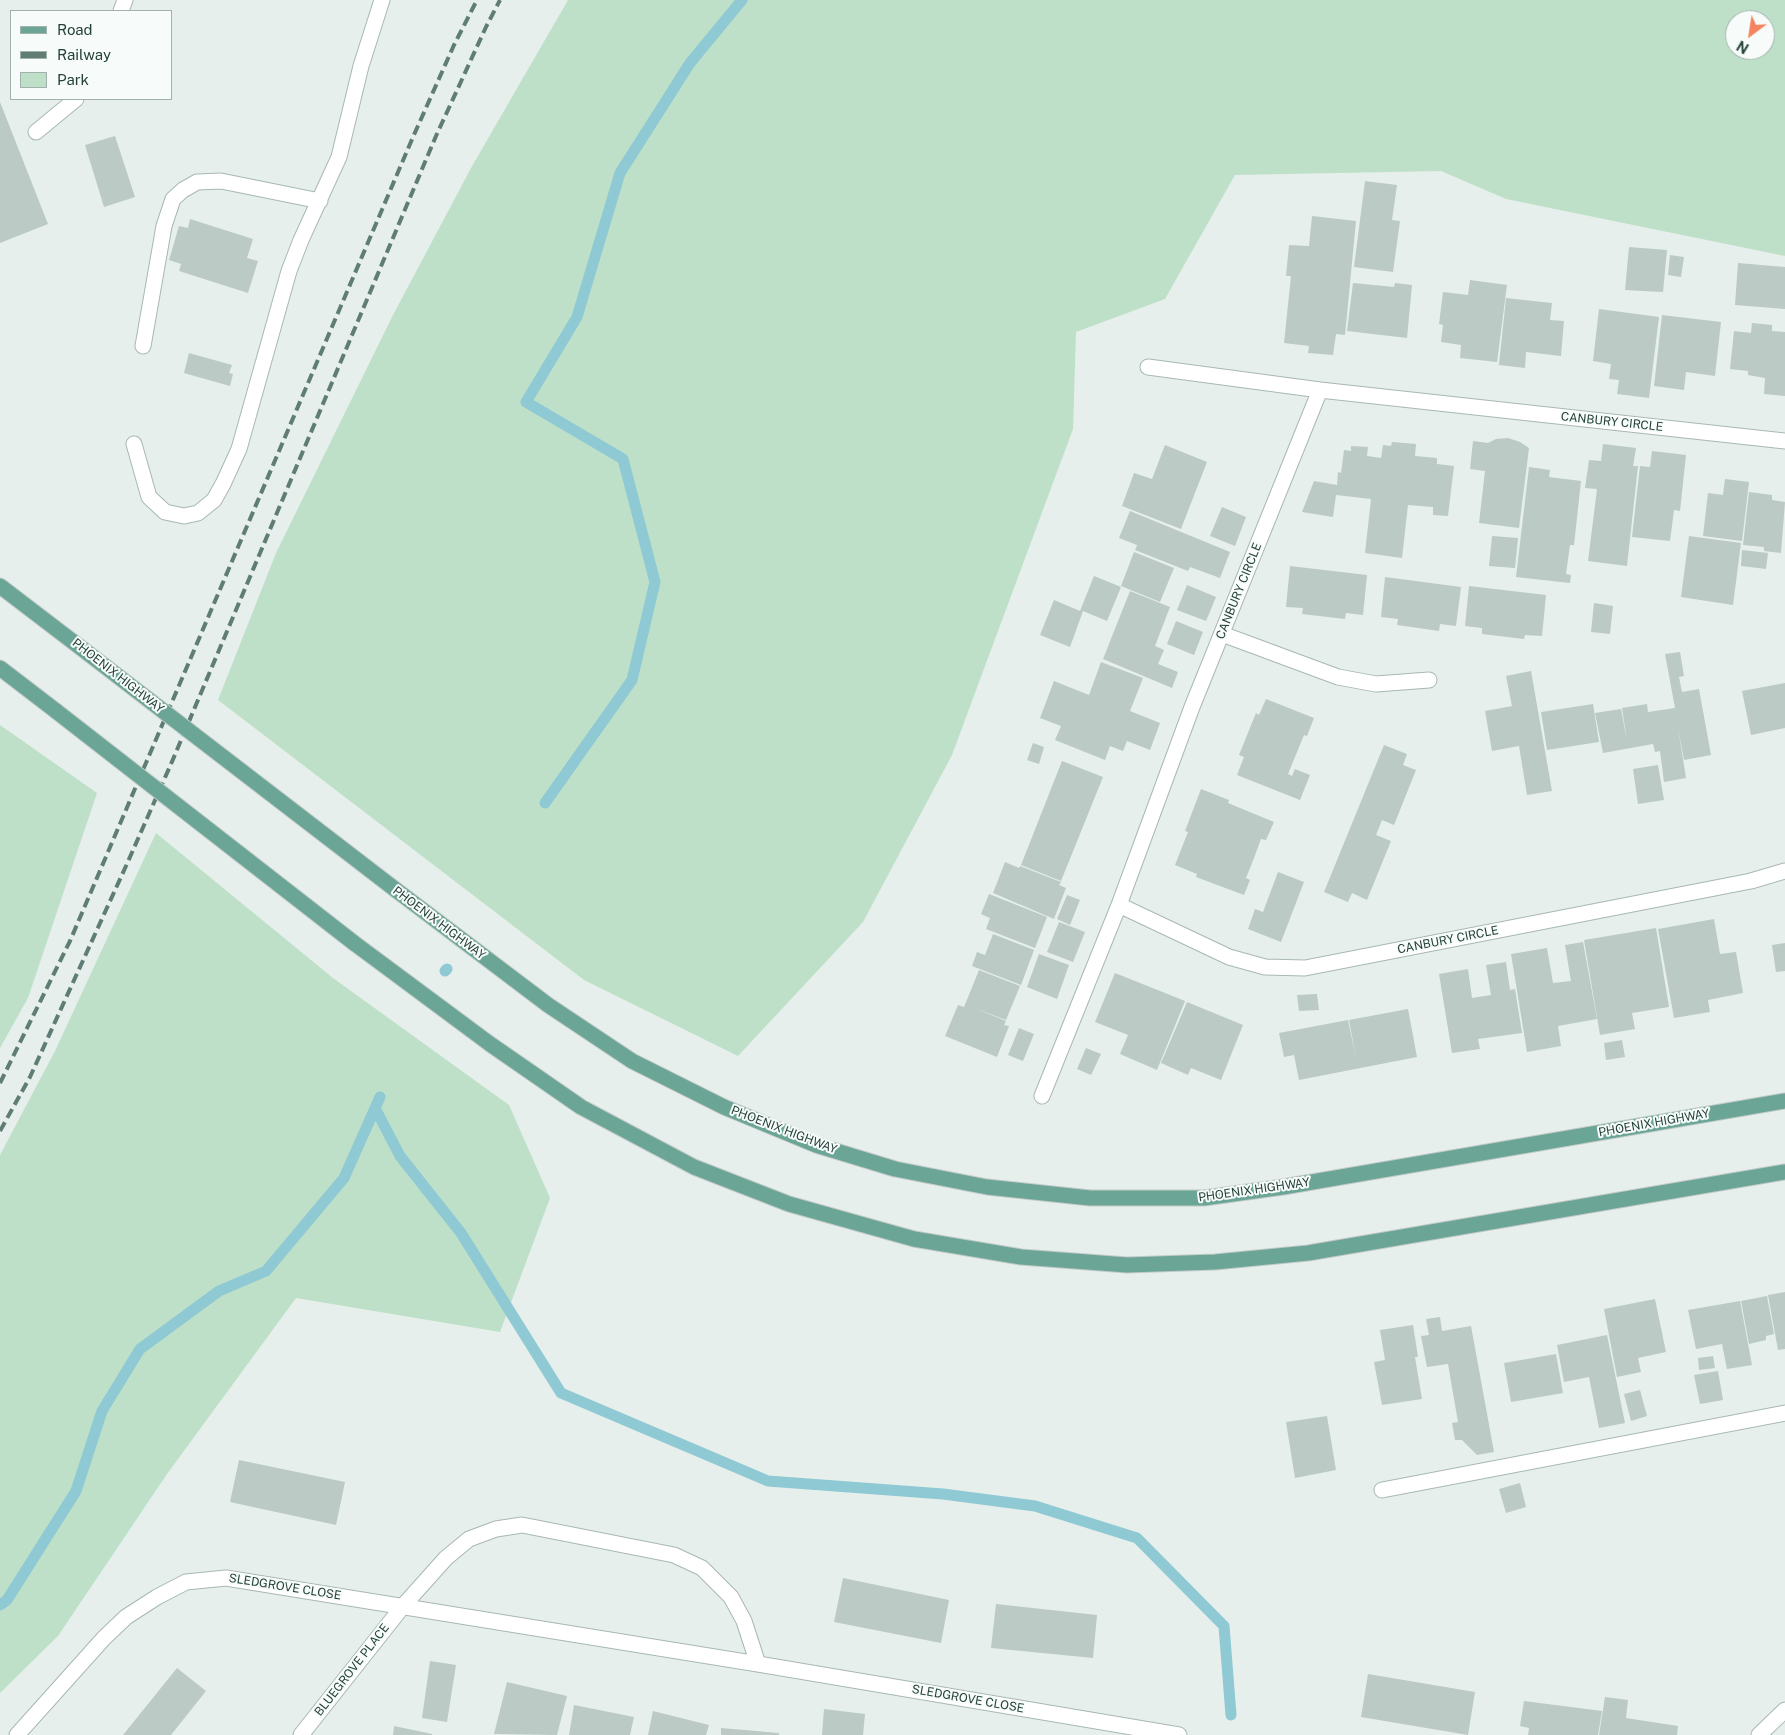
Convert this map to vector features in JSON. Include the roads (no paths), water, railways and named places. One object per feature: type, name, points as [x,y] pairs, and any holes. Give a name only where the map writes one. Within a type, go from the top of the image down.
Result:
[{"type":"main road","name":"PHOENIX HIGHWAY","points":[[0,586],[548,1005],[632,1061],[707,1099],[816,1145],[895,1169],[987,1187],[1090,1198],[1204,1198],[1292,1186],[1785,1101]]},
{"type":"main road","points":[[0,668],[354,943],[490,1044],[581,1107],[694,1167],[789,1204],[914,1239],[1021,1257],[1127,1265],[1215,1262],[1308,1253],[1785,1172]]},
{"type":"street","points":[[134,444],[149,497],[166,512],[184,516],[198,513],[214,500],[224,484],[239,449],[289,271],[301,240],[340,157],[361,66],[382,0]]},
{"type":"street","points":[[36,132],[75,100]]},
{"type":"street","points":[[143,346],[164,226],[173,199],[183,190],[198,182],[221,181],[320,201]]},
{"type":"street","name":"CANBURY CIRCLE","points":[[1148,368],[1320,390],[1785,441]]},
{"type":"street","name":"CANBURY CIRCLE","points":[[1042,1096],[1119,905],[1222,634],[1320,390]]},
{"type":"street","points":[[1222,634],[1338,677],[1376,684],[1429,680]]},
{"type":"street","name":"CANBURY CIRCLE","points":[[1119,905],[1229,956],[1266,967],[1305,968],[1750,881],[1785,871]]},
{"type":"street","points":[[1382,1490],[1785,1413]]},
{"type":"street","points":[[403,1606],[446,1558],[469,1539],[496,1528],[522,1526],[674,1555],[702,1568],[731,1597],[744,1621],[758,1664]]},
{"type":"street","name":"SLEDGROVE CLOSE","points":[[17,1735],[104,1638],[126,1617],[157,1597],[186,1582],[226,1578],[758,1664],[1179,1735]]},
{"type":"street","name":"BLUEGROVE PLACE","points":[[301,1735],[403,1606]]},
{"type":"street","points":[[1759,1735],[1785,1710]]},
{"type":"waterway","points":[[545,803],[632,680],[655,582],[623,459],[526,402],[577,317],[620,173],[690,63],[742,0]]},
{"type":"waterway","points":[[0,1605],[7,1600],[76,1491],[102,1411],[140,1349],[219,1291],[266,1271],[344,1178],[380,1097]]},
{"type":"waterway","points":[[375,1108],[400,1156],[461,1233],[561,1393],[768,1481],[943,1494],[1035,1506],[1137,1538],[1224,1626],[1231,1715]]},
{"type":"railway","points":[[0,1083],[70,941],[413,137],[454,45],[477,0]]},
{"type":"railway","points":[[0,1131],[30,1077],[126,866],[171,764],[436,136],[500,0]]}]
